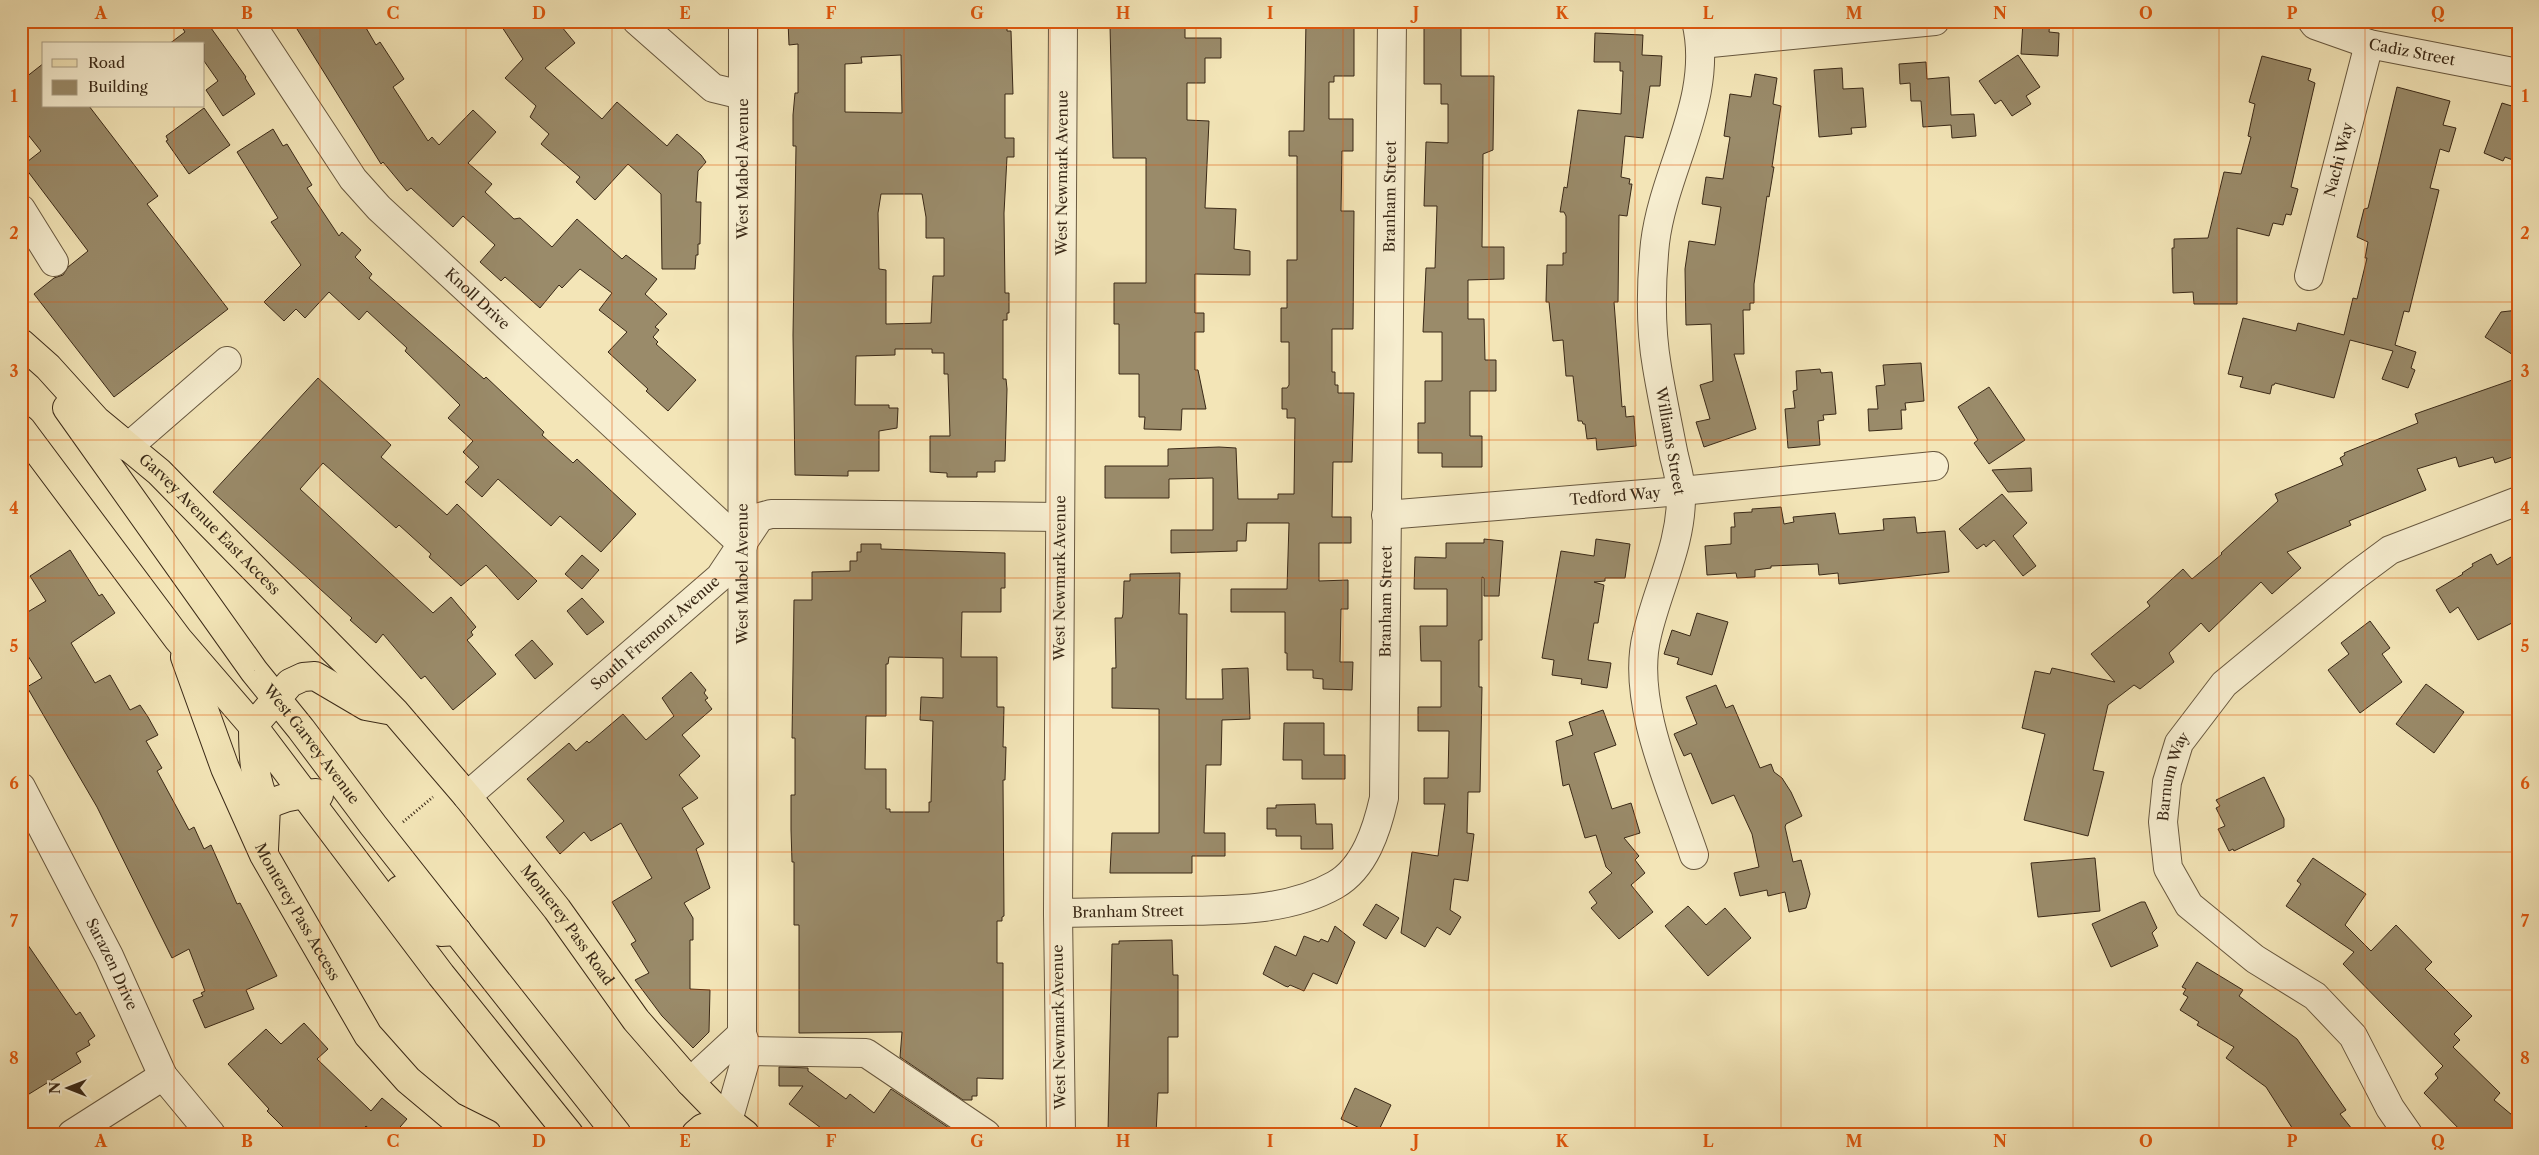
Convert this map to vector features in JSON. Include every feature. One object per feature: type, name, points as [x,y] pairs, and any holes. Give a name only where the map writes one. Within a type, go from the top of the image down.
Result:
[{"type":"main road","name":"Garvey Avenue East Access","points":[[21,344],[48,367],[96,420],[159,472],[394,712]]},
{"type":"main road","name":"West Garvey Avenue","points":[[21,344],[277,700],[457,931],[591,1098],[617,1134]]},
{"type":"main road","points":[[21,429],[178,639],[253,726],[441,975],[569,1134]]},
{"type":"main road","name":"Monterey Pass Access","points":[[178,639],[225,768],[264,855],[368,1034],[408,1080],[451,1116],[487,1134]]},
{"type":"main road","points":[[264,855],[266,806],[257,784],[253,726],[290,683],[303,677],[315,676],[366,706],[394,712]]},
{"type":"main road","name":"Monterey Pass Road","points":[[394,712],[467,796],[557,909],[636,1020],[690,1082],[736,1128]]},
{"type":"main road","points":[[266,806],[280,798],[316,793],[337,810],[429,926],[441,932],[457,931]]},
{"type":"main road","points":[[696,1134],[703,1128],[736,1128]]},
{"type":"street","name":"Knoll Drive","points":[[249,21],[353,180],[379,208],[743,545]]},
{"type":"street","points":[[638,21],[713,88],[742,95]]},
{"type":"street","name":"West Mabel Avenue","points":[[736,1128],[745,1043],[743,21]]},
{"type":"street","name":"West Newmark Avenue","points":[[1061,1134],[1058,913],[1062,21]]},
{"type":"street","name":"Branham Street","points":[[1058,913],[1247,910],[1305,898],[1336,884],[1354,868],[1369,846],[1379,822],[1384,798],[1392,21]]},
{"type":"street","points":[[1698,32],[1935,21]]},
{"type":"street","name":"Cadiz Street","points":[[2312,21],[2315,25],[2369,44],[2518,74]]},
{"type":"street","name":"Williams Street","points":[[1694,855],[1652,732],[1643,683],[1646,637],[1680,527],[1681,491],[1656,365],[1652,285],[1656,240],[1666,196],[1694,107],[1698,32]]},
{"type":"street","name":"Nachi Way","points":[[2309,276],[2369,44]]},
{"type":"street","points":[[21,209],[54,262]]},
{"type":"street","points":[[128,447],[227,361]]},
{"type":"street","name":"Tedford Way","points":[[1386,515],[1681,491],[1934,466]]},
{"type":"street","name":"Barnum Way","points":[[2408,1134],[2390,1108],[2353,1036],[2315,996],[2255,959],[2189,906],[2168,868],[2163,822],[2167,782],[2180,743],[2224,684],[2355,576],[2390,550],[2518,501]]},
{"type":"street","name":"South Fremont Avenue","points":[[467,796],[720,577],[760,517],[770,514],[1060,518]]},
{"type":"street","name":"Sarazen Drive","points":[[25,803],[109,956],[163,1076],[211,1134]]},
{"type":"street","points":[[690,1082],[745,1043],[866,1053],[986,1134]]},
{"type":"street","points":[[72,1134],[163,1076]]},
{"type":"path","points":[[400,824],[433,797]]},
{"type":"building","points":[[178,21],[206,21],[246,77],[255,94],[223,116],[206,90],[218,81],[205,62],[205,42],[172,42],[185,32]]},
{"type":"building","points":[[292,21],[362,21],[376,45],[380,42],[404,79],[393,87],[428,141],[432,137],[439,145],[473,110],[496,132],[468,163],[492,184],[485,192],[514,219],[520,218],[552,247],[577,219],[622,259],[626,255],[657,279],[645,294],[667,314],[655,327],[659,330],[653,337],[658,342],[656,344],[696,380],[668,411],[646,391],[648,389],[608,352],[627,332],[599,310],[612,293],[580,269],[562,288],[559,285],[540,308],[505,277],[501,281],[480,262],[495,245],[463,216],[453,227],[411,188],[407,191],[383,162],[381,164]]},
{"type":"building","points":[[498,21],[557,21],[575,43],[545,68],[602,119],[617,102],[667,146],[677,134],[701,155],[706,162],[698,171],[696,202],[701,202],[700,244],[698,244],[695,269],[662,269],[661,194],[628,164],[595,200],[576,182],[580,177],[541,144],[549,134],[530,117],[536,106],[505,78],[523,59]]},
{"type":"building","points":[[788,21],[1007,21],[1007,31],[1011,31],[1013,94],[1005,94],[1005,138],[1014,138],[1014,157],[1007,157],[1004,213],[1005,293],[1009,293],[1009,313],[1007,313],[1007,320],[1003,320],[1003,379],[1006,379],[1007,389],[1005,461],[995,461],[995,472],[977,472],[977,477],[947,477],[947,473],[930,472],[930,436],[950,436],[948,374],[944,374],[944,353],[932,353],[932,349],[895,349],[895,355],[856,356],[855,405],[889,405],[889,408],[898,408],[897,428],[879,431],[879,471],[848,471],[848,476],[795,475],[793,335],[796,146],[793,146],[793,115],[795,93],[798,93],[798,44],[789,45]],"holes":[[[901,55],[902,113],[845,112],[845,64],[862,63],[861,57]],[[881,194],[922,194],[926,217],[926,238],[944,238],[944,276],[933,276],[931,323],[886,324],[886,270],[879,269],[878,213]]]},
{"type":"building","points":[[1117,21],[1185,21],[1185,38],[1221,38],[1221,58],[1205,58],[1205,83],[1187,83],[1187,120],[1209,121],[1205,208],[1236,209],[1234,249],[1250,251],[1250,275],[1195,274],[1195,313],[1204,313],[1204,332],[1195,332],[1195,370],[1198,370],[1206,409],[1182,409],[1181,430],[1144,429],[1145,417],[1139,417],[1139,374],[1119,374],[1119,324],[1114,324],[1114,283],[1146,283],[1146,158],[1113,158],[1110,25],[1117,25]]},
{"type":"building","points":[[1306,21],[1354,21],[1354,76],[1334,76],[1334,82],[1329,82],[1329,119],[1353,119],[1353,151],[1342,151],[1341,211],[1354,211],[1353,329],[1332,329],[1332,372],[1335,372],[1335,385],[1338,385],[1338,393],[1354,393],[1352,462],[1333,462],[1332,517],[1351,517],[1351,543],[1319,543],[1319,581],[1348,580],[1348,609],[1341,609],[1340,662],[1353,662],[1352,690],[1323,689],[1323,679],[1313,678],[1313,670],[1287,670],[1285,612],[1231,612],[1231,589],[1287,589],[1289,523],[1247,523],[1246,541],[1237,541],[1237,551],[1171,553],[1171,530],[1213,530],[1213,478],[1169,479],[1169,498],[1105,498],[1105,466],[1168,466],[1168,449],[1219,447],[1236,448],[1238,499],[1278,499],[1278,494],[1294,494],[1295,418],[1287,418],[1287,409],[1282,409],[1282,388],[1287,388],[1289,385],[1289,342],[1281,342],[1281,308],[1287,308],[1287,260],[1297,260],[1297,156],[1289,156],[1289,131],[1304,131]]},
{"type":"building","points":[[1424,21],[1461,21],[1461,76],[1494,76],[1493,150],[1483,154],[1482,247],[1504,247],[1504,279],[1468,280],[1468,319],[1484,319],[1485,360],[1496,360],[1496,391],[1470,391],[1470,436],[1482,436],[1482,467],[1442,467],[1442,453],[1418,453],[1418,423],[1425,423],[1425,381],[1442,381],[1442,332],[1423,332],[1426,268],[1435,268],[1437,206],[1424,206],[1426,142],[1448,143],[1448,104],[1441,104],[1441,84],[1424,84]]},
{"type":"building","points":[[2023,21],[2050,21],[2049,32],[2059,33],[2058,56],[2021,54]]},
{"type":"building","points":[[1595,33],[1643,35],[1642,55],[1662,56],[1660,86],[1650,86],[1643,138],[1625,136],[1621,177],[1630,179],[1629,184],[1632,184],[1627,216],[1619,215],[1618,302],[1614,302],[1622,407],[1625,406],[1626,417],[1634,416],[1636,446],[1597,450],[1596,438],[1587,439],[1585,424],[1582,421],[1578,421],[1573,376],[1566,376],[1563,340],[1553,341],[1549,302],[1546,302],[1547,265],[1563,265],[1563,253],[1566,253],[1566,216],[1564,212],[1560,212],[1564,187],[1567,188],[1578,110],[1621,114],[1623,71],[1620,71],[1620,62],[1594,62]]},
{"type":"building","points":[[2018,55],[2040,87],[2026,96],[2031,104],[2012,116],[2001,100],[1995,104],[1979,81]]},
{"type":"building","points":[[2262,56],[2311,69],[2308,80],[2315,83],[2291,187],[2298,189],[2291,215],[2286,214],[2283,225],[2273,223],[2269,236],[2237,228],[2237,304],[2194,304],[2193,292],[2173,293],[2172,248],[2174,248],[2174,239],[2208,238],[2224,172],[2241,174],[2251,137],[2248,136],[2255,104],[2249,102]]},
{"type":"building","points":[[1926,62],[1927,79],[1949,77],[1951,115],[1974,114],[1976,136],[1952,138],[1951,125],[1923,127],[1921,101],[1911,101],[1910,83],[1900,84],[1899,64]]},
{"type":"building","points":[[42,65],[42,108],[91,108],[158,196],[147,204],[228,309],[114,397],[34,294],[54,278],[63,275],[68,267],[88,251],[23,165],[41,151],[21,126],[21,81]]},
{"type":"building","points":[[1842,68],[1843,89],[1863,88],[1866,127],[1851,128],[1852,134],[1819,137],[1814,70]]},
{"type":"building","points":[[1755,74],[1777,78],[1773,104],[1781,106],[1772,167],[1774,167],[1769,197],[1767,196],[1754,284],[1754,303],[1750,303],[1750,310],[1743,310],[1744,354],[1734,354],[1756,429],[1704,447],[1696,422],[1710,419],[1700,385],[1713,381],[1711,324],[1686,325],[1685,269],[1689,241],[1715,245],[1721,207],[1702,204],[1706,177],[1723,179],[1730,137],[1724,136],[1730,94],[1751,97]]},
{"type":"building","points":[[2397,87],[2450,101],[2443,125],[2456,128],[2449,152],[2440,149],[2430,188],[2439,190],[2409,312],[2404,311],[2395,345],[2416,352],[2411,368],[2415,370],[2408,388],[2382,379],[2393,351],[2350,340],[2334,398],[2275,383],[2272,385],[2270,394],[2240,387],[2243,377],[2228,374],[2243,318],[2296,331],[2298,323],[2344,335],[2353,298],[2357,299],[2367,258],[2365,258],[2368,242],[2357,237],[2364,209],[2368,208]]},
{"type":"building","points":[[2502,103],[2518,108],[2518,162],[2505,157],[2503,161],[2484,153]]},
{"type":"building","points":[[204,108],[230,145],[189,174],[166,141],[168,140],[166,136]]},
{"type":"building","points":[[273,129],[283,146],[287,144],[312,185],[307,188],[339,236],[342,232],[361,250],[355,257],[372,274],[369,278],[484,379],[486,377],[544,432],[542,435],[573,463],[577,459],[636,514],[601,552],[560,516],[551,526],[498,479],[482,497],[465,482],[479,467],[463,452],[473,441],[448,418],[460,405],[405,351],[407,348],[367,311],[359,320],[329,292],[305,318],[296,309],[284,321],[264,302],[301,265],[271,222],[278,218],[237,152]]},
{"type":"building","points":[[2518,310],[2518,358],[2485,337],[2501,312]]},
{"type":"building","points":[[1921,363],[1924,401],[1905,403],[1906,410],[1901,410],[1902,429],[1869,431],[1868,409],[1878,409],[1876,386],[1885,385],[1883,365]]},
{"type":"building","points":[[1820,369],[1821,373],[1832,372],[1836,414],[1823,415],[1824,420],[1818,421],[1820,445],[1788,448],[1785,409],[1795,408],[1793,391],[1797,390],[1796,371]]},
{"type":"building","points":[[318,378],[391,445],[381,457],[447,515],[457,504],[537,581],[518,600],[486,565],[461,586],[429,557],[431,554],[399,525],[396,528],[323,463],[300,489],[433,613],[451,597],[476,627],[471,632],[473,635],[467,640],[496,674],[453,710],[425,676],[421,679],[383,634],[376,643],[350,620],[352,618],[213,492]]},
{"type":"building","points":[[2518,378],[2518,455],[2495,463],[2493,457],[2459,467],[2456,457],[2417,469],[2426,490],[2349,521],[2351,525],[2287,552],[2301,568],[2272,594],[2261,582],[2209,632],[2201,623],[2169,653],[2174,662],[2140,689],[2134,685],[2108,705],[2093,770],[2104,772],[2088,836],[2024,820],[2045,734],[2022,728],[2035,671],[2050,674],[2052,668],[2115,682],[2091,654],[2150,606],[2147,602],[2183,569],[2192,579],[2222,554],[2278,501],[2275,494],[2343,465],[2340,458],[2345,455],[2344,453],[2418,423],[2415,414]]},
{"type":"building","points":[[1989,387],[2025,440],[1989,464],[1974,443],[1978,440],[1958,407]]},
{"type":"building","points":[[2031,468],[2032,491],[2008,492],[1992,470]]},
{"type":"building","points":[[2002,494],[2027,523],[2013,536],[2036,566],[2023,576],[1994,540],[1986,547],[1984,544],[1977,549],[1959,529]]},
{"type":"building","points":[[1781,507],[1784,524],[1794,522],[1793,517],[1835,513],[1839,534],[1884,530],[1883,519],[1915,517],[1917,533],[1945,531],[1949,572],[1839,584],[1838,573],[1819,575],[1818,564],[1771,566],[1771,568],[1755,570],[1755,577],[1737,578],[1736,573],[1707,575],[1705,546],[1731,544],[1731,527],[1735,527],[1734,513],[1752,512],[1752,509]]},
{"type":"building","points":[[1484,539],[1503,541],[1499,596],[1484,596],[1484,578],[1482,577],[1482,640],[1479,640],[1479,687],[1482,687],[1480,792],[1468,792],[1467,833],[1474,834],[1468,881],[1454,879],[1450,910],[1461,917],[1450,935],[1437,927],[1425,947],[1401,933],[1412,852],[1438,856],[1445,804],[1424,804],[1424,778],[1448,778],[1449,731],[1418,731],[1418,707],[1441,707],[1441,661],[1421,661],[1420,626],[1447,626],[1447,589],[1414,589],[1415,557],[1446,558],[1446,543],[1484,543]]},
{"type":"building","points":[[1596,539],[1630,544],[1625,578],[1605,578],[1605,581],[1594,582],[1604,585],[1598,623],[1594,623],[1588,660],[1611,663],[1607,688],[1581,684],[1582,679],[1552,675],[1554,660],[1542,658],[1561,551],[1594,556]]},
{"type":"building","points":[[861,544],[881,544],[881,549],[1005,553],[1005,588],[1001,588],[1001,612],[962,612],[961,657],[997,657],[997,707],[1004,707],[1003,747],[1006,747],[1005,780],[1003,780],[1004,916],[1002,921],[997,921],[997,963],[1003,963],[1003,1079],[977,1078],[977,1096],[972,1096],[972,1100],[963,1100],[900,1057],[902,1032],[799,1033],[799,925],[794,925],[794,862],[792,862],[791,830],[791,795],[795,795],[795,738],[792,738],[794,600],[812,600],[812,572],[850,571],[850,561],[857,561],[857,552],[861,552]],"holes":[[[889,657],[943,658],[943,698],[921,697],[920,720],[933,721],[931,802],[929,802],[929,812],[890,812],[890,809],[886,809],[886,769],[865,769],[866,716],[886,716],[886,664],[888,664]]]},
{"type":"building","points":[[70,550],[99,596],[102,594],[115,613],[71,643],[95,683],[110,675],[130,710],[140,705],[148,717],[158,735],[146,741],[162,768],[157,771],[189,830],[194,827],[204,849],[211,845],[237,904],[240,903],[277,976],[246,990],[254,1009],[205,1028],[193,1000],[203,996],[201,993],[205,991],[189,949],[172,958],[97,807],[27,687],[42,678],[21,645],[21,616],[46,601],[30,576]]},
{"type":"building","points":[[2518,553],[2518,620],[2478,640],[2458,607],[2450,613],[2436,590],[2463,574],[2473,566],[2472,564],[2491,554],[2497,565]]},
{"type":"building","points":[[582,555],[599,570],[582,589],[565,574]]},
{"type":"building","points":[[1180,573],[1179,614],[1187,614],[1186,699],[1223,699],[1222,669],[1248,668],[1250,719],[1222,720],[1221,765],[1206,765],[1204,833],[1225,833],[1225,856],[1192,856],[1192,873],[1110,873],[1112,833],[1159,833],[1159,709],[1112,708],[1112,668],[1116,668],[1115,618],[1122,618],[1124,581],[1130,581],[1130,574]]},
{"type":"building","points":[[582,598],[604,622],[587,635],[567,611]]},
{"type":"building","points":[[1697,613],[1728,622],[1712,675],[1677,664],[1679,658],[1664,654],[1672,630],[1690,636]]},
{"type":"building","points":[[2370,621],[2390,648],[2382,654],[2402,682],[2360,713],[2328,670],[2349,654],[2341,643]]},
{"type":"building","points":[[532,640],[553,664],[535,679],[515,655]]},
{"type":"building","points":[[691,672],[706,690],[704,693],[708,698],[705,700],[712,709],[682,735],[700,756],[679,775],[698,798],[682,808],[704,844],[696,849],[710,888],[684,903],[693,918],[693,940],[690,940],[690,989],[710,990],[709,1032],[693,1048],[662,1016],[635,980],[649,973],[631,944],[636,941],[612,902],[652,878],[621,823],[591,841],[584,832],[560,854],[546,837],[564,821],[527,779],[569,743],[576,751],[587,741],[589,743],[623,714],[646,740],[674,716],[662,698]]},
{"type":"building","points":[[2426,684],[2464,712],[2434,753],[2396,724]]},
{"type":"building","points":[[1716,685],[1726,708],[1733,705],[1760,768],[1771,764],[1774,772],[1782,778],[1791,792],[1802,816],[1786,824],[1785,827],[1793,862],[1801,860],[1810,894],[1806,908],[1789,912],[1785,892],[1768,896],[1767,890],[1740,896],[1734,873],[1759,867],[1752,834],[1734,795],[1712,804],[1691,753],[1684,756],[1674,734],[1697,724],[1686,697]]},
{"type":"building","points":[[1603,710],[1616,745],[1594,753],[1612,809],[1631,803],[1640,833],[1624,838],[1639,856],[1635,860],[1645,873],[1631,885],[1653,912],[1619,939],[1591,908],[1597,903],[1589,892],[1612,873],[1606,867],[1596,835],[1585,838],[1569,784],[1563,786],[1556,741],[1573,735],[1569,722]]},
{"type":"building","points":[[1284,723],[1324,723],[1324,755],[1345,755],[1345,779],[1302,779],[1302,760],[1283,760]]},
{"type":"building","points":[[2264,777],[2284,819],[2284,827],[2234,851],[2233,849],[2229,851],[2218,829],[2225,826],[2216,808],[2220,806],[2216,800]]},
{"type":"building","points":[[1315,804],[1316,824],[1332,824],[1333,849],[1301,849],[1301,836],[1276,836],[1276,829],[1267,829],[1267,808],[1276,808],[1276,805]]},
{"type":"building","points":[[2095,858],[2100,911],[2038,917],[2031,863]]},
{"type":"building","points":[[2313,858],[2366,894],[2345,925],[2371,951],[2396,925],[2432,962],[2425,969],[2472,1016],[2454,1034],[2460,1040],[2453,1047],[2500,1093],[2494,1100],[2518,1120],[2518,1134],[2464,1134],[2424,1093],[2438,1078],[2435,1074],[2443,1066],[2343,964],[2354,952],[2286,906],[2301,884],[2297,881]]},
{"type":"building","points":[[2141,902],[2145,902],[2157,928],[2152,933],[2158,946],[2111,967],[2092,924]]},
{"type":"building","points":[[1376,904],[1399,918],[1386,939],[1363,925]]},
{"type":"building","points":[[1688,906],[1706,925],[1725,908],[1751,938],[1708,976],[1665,926]]},
{"type":"building","points":[[1335,926],[1355,942],[1337,984],[1313,973],[1304,991],[1290,985],[1288,987],[1285,986],[1263,974],[1275,946],[1296,956],[1304,936],[1319,942],[1321,939],[1328,942]]},
{"type":"building","points":[[21,935],[76,1015],[80,1012],[95,1036],[88,1041],[90,1045],[76,1053],[81,1062],[21,1099]]},
{"type":"building","points":[[1172,940],[1173,975],[1178,975],[1178,1037],[1168,1037],[1168,1093],[1158,1093],[1156,1134],[1110,1134],[1108,1132],[1112,944],[1119,944],[1119,941]]},
{"type":"building","points":[[2197,962],[2243,990],[2239,996],[2297,1039],[2346,1110],[2340,1114],[2356,1134],[2296,1134],[2266,1087],[2226,1058],[2234,1047],[2197,1025],[2199,1022],[2180,1010],[2188,997],[2183,994],[2186,989],[2182,987]]},
{"type":"building","points":[[304,1023],[328,1049],[317,1059],[371,1111],[382,1098],[407,1119],[394,1134],[375,1134],[366,1126],[358,1134],[290,1134],[267,1111],[269,1109],[228,1064],[266,1029],[281,1044]]},
{"type":"building","points":[[779,1067],[808,1068],[808,1071],[846,1099],[850,1094],[874,1113],[891,1089],[958,1134],[829,1134],[789,1104],[803,1086],[779,1086]]},
{"type":"building","points":[[1355,1088],[1391,1105],[1377,1134],[1372,1134],[1341,1119]]}]
